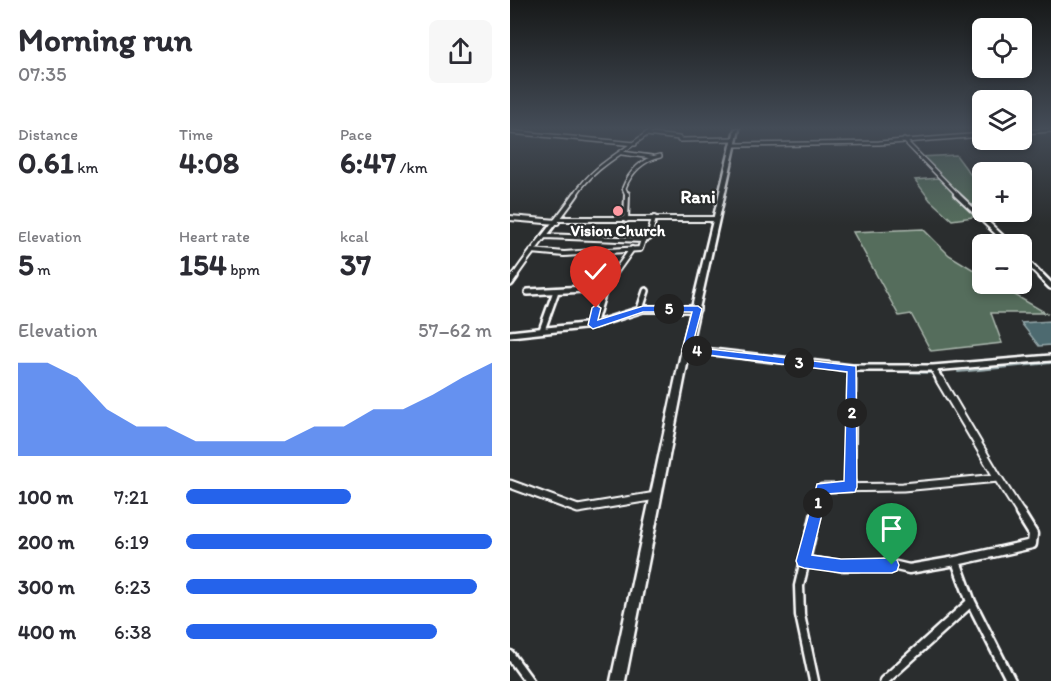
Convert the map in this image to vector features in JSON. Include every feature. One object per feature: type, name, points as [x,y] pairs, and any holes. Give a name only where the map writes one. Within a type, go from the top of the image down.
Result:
[{"type":"main road","points":[[618,681],[687,350],[730,161]]},
{"type":"street","points":[[510,283],[531,251],[558,221],[585,179],[609,161]]},
{"type":"street","points":[[626,220],[625,184],[636,169],[648,161]]},
{"type":"street","points":[[924,161],[998,234]]},
{"type":"street","points":[[510,218],[558,221],[716,219]]},
{"type":"street","points":[[545,236],[643,240],[649,238],[654,218]]},
{"type":"street","points":[[531,251],[564,254],[640,249],[643,240]]},
{"type":"street","points":[[593,325],[604,288],[632,249]]},
{"type":"street","points":[[1032,267],[1051,286]]},
{"type":"street","points":[[528,292],[604,288]]},
{"type":"street","points":[[542,330],[556,291]]},
{"type":"street","points":[[643,309],[641,306],[646,291]]},
{"type":"street","points":[[510,334],[593,325],[643,309],[698,309]]},
{"type":"street","points":[[687,350],[852,369],[933,368],[1051,358]]},
{"type":"street","points":[[804,561],[841,566],[892,565],[909,569],[1032,544],[1033,534],[933,368]]},
{"type":"street","points":[[851,487],[852,369]]},
{"type":"street","points":[[814,681],[800,615],[799,586],[822,488],[903,487],[998,478]]},
{"type":"street","points":[[510,484],[578,509],[657,496]]},
{"type":"street","points":[[956,561],[972,602],[1011,681]]},
{"type":"street","points":[[884,681],[972,602]]},
{"type":"street","points":[[510,655],[529,681]]},
{"type":"green space","points":[[923,161],[960,161],[972,177],[972,217],[952,220],[930,200],[915,180],[940,178]]},
{"type":"green space","points":[[923,229],[949,255],[972,269],[972,294],[1013,294],[1046,313],[991,313],[1002,343],[931,351],[911,314],[899,316],[853,232]]},
{"type":"water","points":[[1051,321],[1051,345],[1039,346],[1021,323]]},
{"type":"waterway","points":[[958,372],[1051,363]]},
{"type":"waterway","points":[[857,371],[934,373]]},
{"type":"place","name":"Vision Church","points":[[618,211]]},
{"type":"district","name":"Rani","points":[[698,197]]},
{"type":"route","points":[[596,308],[593,325],[643,309],[698,309],[687,350],[852,369],[851,487],[822,488],[804,561],[841,566],[892,565]]}]
